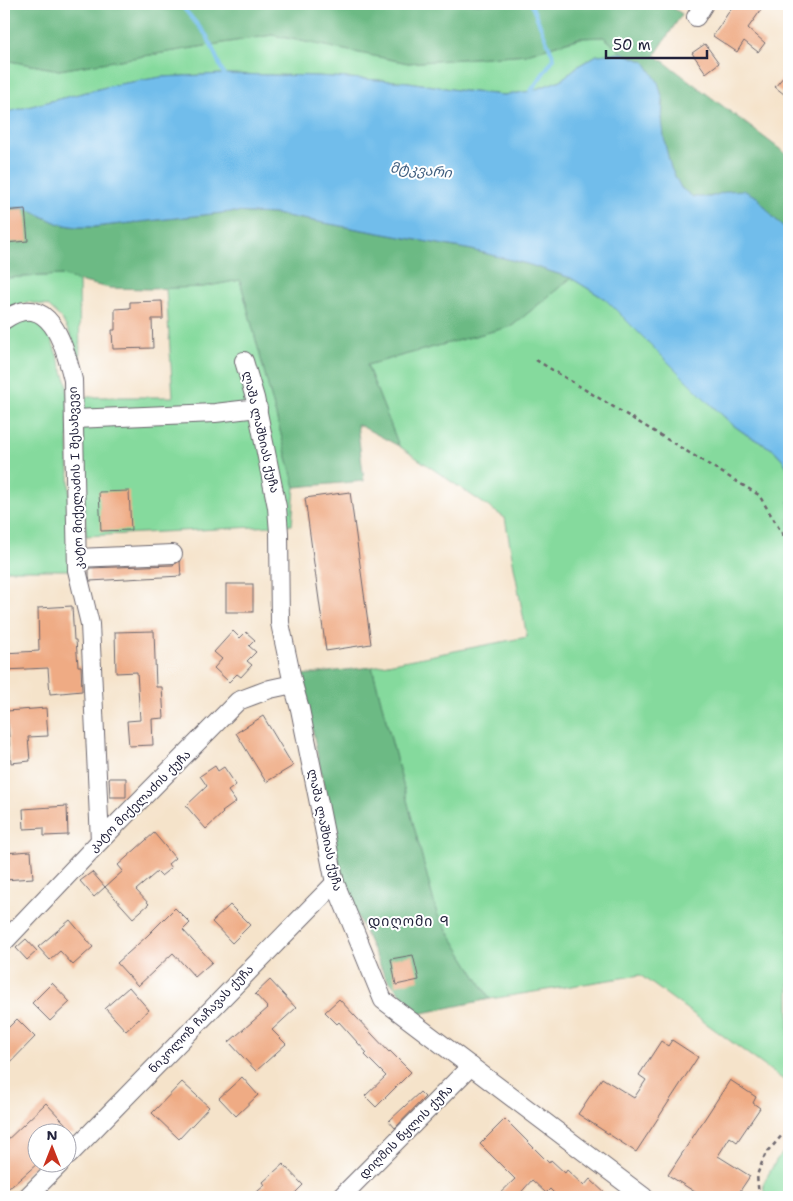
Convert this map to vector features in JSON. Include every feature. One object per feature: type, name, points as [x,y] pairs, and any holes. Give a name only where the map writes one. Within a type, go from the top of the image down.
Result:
[{"type":"street","name":"კატო მიქელაძის I შესახვევი","points":[[4,320],[20,312],[30,310],[43,314],[50,321],[68,356],[73,380],[77,570],[90,624],[100,841]]},
{"type":"street","name":"ლაშა ლაშხიას ქუჩა","points":[[244,361],[258,408],[277,507],[280,534],[280,623],[292,684],[300,709],[334,883],[383,1000],[644,1197]]},
{"type":"street","points":[[74,418],[215,413],[258,408]]},
{"type":"street","points":[[77,558],[173,554]]},
{"type":"street","name":"კატო მიქელაძის ქუჩა","points":[[4,942],[238,701],[270,688],[292,684]]},
{"type":"street","name":"ნიკოლოზ ჩაჩავას ქუჩა","points":[[78,1146],[334,883]]},
{"type":"street","name":"დიღმის წყლის ქუჩა","points":[[341,1197],[471,1066]]},
{"type":"street","points":[[27,1197],[50,1174]]},
{"type":"path","points":[[536,360],[758,495],[789,545]]},
{"type":"path","points":[[759,1197],[757,1175],[765,1155],[789,1127]]},
{"type":"green space","points":[[4,4],[667,4],[682,14],[655,55],[789,156],[789,232],[774,218],[728,191],[716,195],[695,197],[687,193],[680,186],[674,176],[666,151],[662,128],[663,100],[656,81],[645,62],[622,53],[604,37],[579,38],[527,54],[408,63],[272,35],[59,70],[4,60]]},
{"type":"green space","points":[[272,35],[408,63],[527,54],[580,38],[604,37],[622,53],[597,55],[578,66],[561,80],[531,91],[504,95],[463,91],[409,82],[317,76],[224,74],[162,77],[114,85],[4,113],[4,60],[59,70]]},
{"type":"green space","points":[[4,208],[25,208],[59,224],[77,227],[94,227],[231,212],[275,214],[472,250],[571,278],[512,326],[367,365],[399,446],[357,424],[364,481],[295,487],[240,280],[203,287],[150,289],[109,288],[62,275],[4,278]]},
{"type":"green space","points":[[62,275],[79,281],[80,374],[72,338],[62,319],[48,306],[27,302],[4,312],[4,278]]},
{"type":"green space","points":[[571,278],[605,299],[733,425],[774,450],[783,460],[789,471],[789,1084],[640,975],[490,999],[437,914],[372,667],[527,637],[505,518],[399,446],[367,365],[512,326]]},
{"type":"green space","points":[[240,280],[295,487],[292,525],[86,536],[80,397],[173,397],[166,288],[203,287]]},
{"type":"green space","points":[[28,316],[47,327],[67,383],[71,570],[4,570],[4,332],[10,326]]},
{"type":"green space","points":[[372,667],[437,914],[490,999],[418,1014],[385,976],[338,874],[331,824],[302,675]]},
{"type":"green space","points":[[789,1146],[789,1197],[765,1197],[763,1184],[777,1159]]},
{"type":"water","name":"მტკვარი","points":[[622,53],[645,62],[658,82],[663,100],[662,120],[665,144],[671,168],[681,188],[693,197],[710,197],[728,191],[743,190],[757,197],[774,218],[789,232],[789,471],[783,460],[774,450],[733,425],[605,299],[571,278],[472,250],[275,214],[231,212],[94,227],[77,227],[59,224],[25,208],[4,208],[4,113],[114,85],[161,77],[224,74],[317,76],[409,82],[463,91],[504,95],[531,91],[561,80],[578,66],[597,55]]},
{"type":"building","points":[[734,4],[753,4],[761,10],[748,28],[765,43],[758,52],[744,41],[737,52],[713,36]]},
{"type":"building","points":[[705,44],[719,63],[706,73],[692,53]]},
{"type":"building","points":[[789,70],[789,98],[775,87]]},
{"type":"building","points":[[25,209],[28,241],[4,243],[4,211]]},
{"type":"building","points":[[162,301],[163,319],[152,319],[153,348],[113,349],[112,330],[115,330],[115,309],[130,308],[130,302]]},
{"type":"building","points":[[129,491],[131,530],[101,531],[99,492]]},
{"type":"building","points":[[350,492],[371,644],[326,651],[305,498]]},
{"type":"building","points":[[180,561],[181,576],[90,581],[89,576],[89,568],[173,565]]},
{"type":"building","points":[[226,584],[253,584],[253,612],[226,612]]},
{"type":"building","points":[[72,606],[74,640],[76,640],[78,666],[81,666],[82,691],[50,694],[48,668],[4,670],[4,653],[39,651],[38,608]]},
{"type":"building","points":[[154,631],[156,687],[162,687],[164,718],[152,719],[153,745],[129,746],[127,721],[140,720],[137,672],[116,673],[115,632]]},
{"type":"building","points":[[233,631],[240,638],[246,632],[255,640],[249,646],[256,652],[247,661],[252,665],[241,677],[237,674],[229,682],[214,668],[222,659],[214,652]]},
{"type":"building","points":[[46,708],[48,736],[28,737],[30,761],[11,763],[7,711]]},
{"type":"building","points":[[263,716],[293,766],[266,782],[236,733]]},
{"type":"building","points":[[215,766],[218,771],[224,767],[236,785],[228,791],[236,802],[222,812],[206,829],[186,806],[207,786],[200,776]]},
{"type":"building","points":[[109,778],[126,778],[126,797],[110,797]]},
{"type":"building","points":[[67,806],[68,835],[44,836],[44,828],[24,829],[23,809]]},
{"type":"building","points":[[154,833],[175,858],[168,864],[171,868],[161,876],[157,872],[136,890],[149,904],[133,918],[105,887],[123,871],[118,865]]},
{"type":"building","points":[[31,851],[33,878],[4,880],[4,853]]},
{"type":"building","points":[[92,872],[105,887],[94,897],[80,881]]},
{"type":"building","points":[[230,905],[250,925],[232,943],[212,922]]},
{"type":"building","points":[[175,908],[190,923],[183,930],[212,962],[195,977],[173,953],[138,986],[117,963]]},
{"type":"building","points":[[70,920],[93,947],[73,965],[60,951],[50,960],[38,947]]},
{"type":"building","points":[[26,939],[37,951],[27,960],[16,948]]},
{"type":"building","points":[[413,955],[419,980],[396,985],[391,959]]},
{"type":"building","points":[[270,980],[296,1008],[272,1030],[286,1044],[256,1071],[229,1042],[268,1008],[255,994]]},
{"type":"building","points":[[52,983],[70,1002],[50,1021],[32,1003]]},
{"type":"building","points":[[129,987],[149,1010],[126,1031],[105,1008]]},
{"type":"building","points":[[339,999],[389,1052],[411,1072],[376,1107],[365,1096],[386,1076],[365,1055],[367,1053],[339,1022],[337,1024],[325,1012]]},
{"type":"building","points":[[17,1019],[35,1037],[4,1069],[4,1032]]},
{"type":"building","points":[[672,1040],[698,1057],[636,1152],[578,1114],[602,1078],[634,1098],[646,1080],[639,1075],[661,1041],[668,1046]]},
{"type":"building","points":[[242,1077],[258,1095],[236,1116],[219,1098]]},
{"type":"building","points":[[730,1080],[756,1097],[753,1103],[760,1108],[737,1142],[730,1137],[718,1156],[750,1176],[736,1197],[703,1197],[668,1175]]},
{"type":"building","points":[[182,1082],[209,1107],[179,1139],[152,1113]]},
{"type":"building","points":[[420,1092],[425,1097],[395,1128],[389,1121]]},
{"type":"building","points":[[46,1103],[66,1124],[28,1124],[28,1172],[12,1186],[4,1190],[4,1143]]},
{"type":"building","points":[[505,1119],[549,1163],[551,1160],[565,1173],[567,1170],[584,1186],[590,1179],[609,1197],[558,1197],[550,1189],[546,1193],[532,1180],[517,1197],[496,1197],[515,1179],[480,1144]]},
{"type":"building","points":[[283,1164],[303,1185],[291,1197],[251,1197],[265,1185],[263,1182]]},
{"type":"waterway","points":[[180,4],[207,36],[225,77]]},
{"type":"waterway","points":[[530,95],[554,58],[531,4]]},
{"type":"district","name":"დიღომი 9","points":[[409,921]]}]
